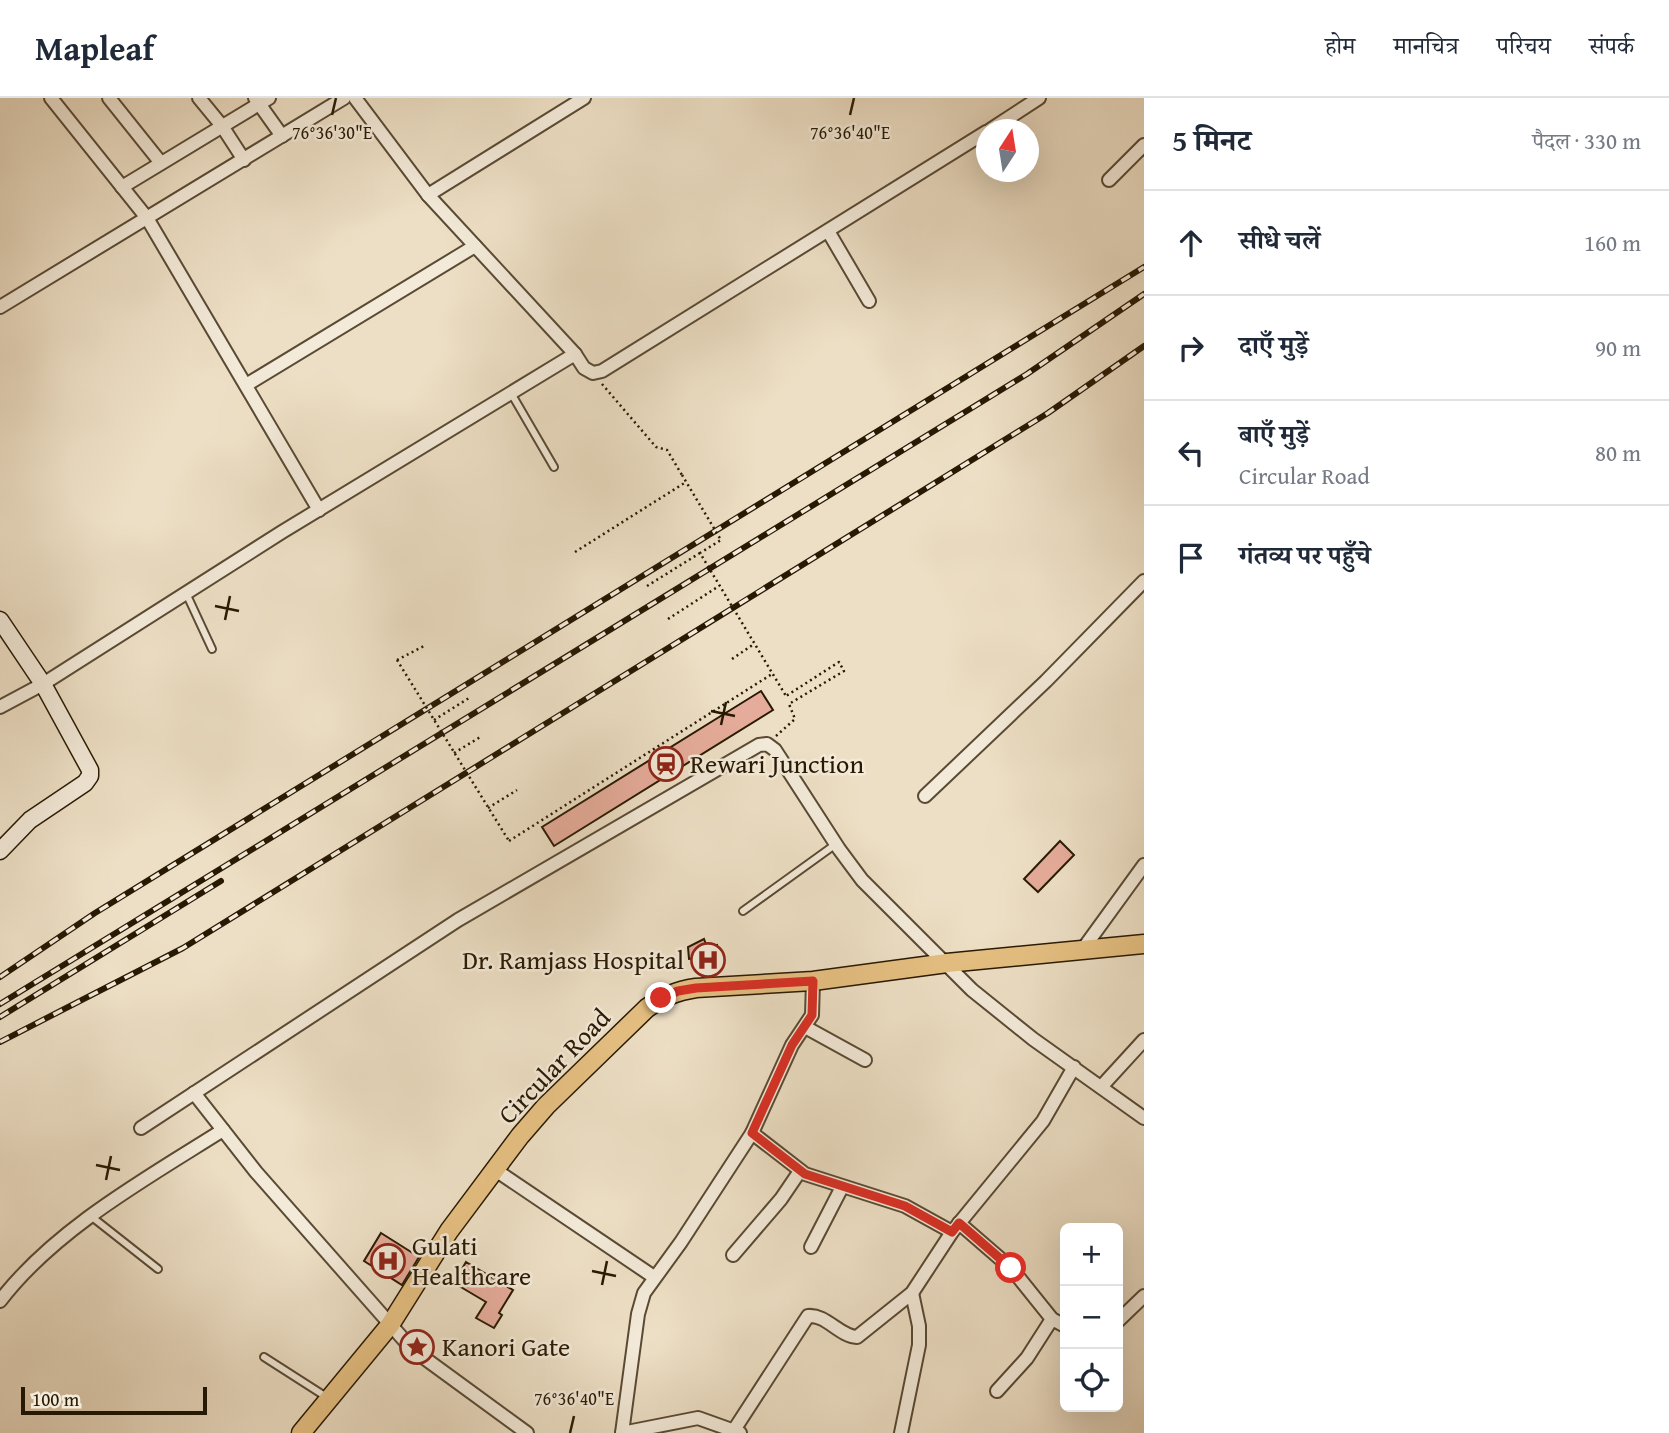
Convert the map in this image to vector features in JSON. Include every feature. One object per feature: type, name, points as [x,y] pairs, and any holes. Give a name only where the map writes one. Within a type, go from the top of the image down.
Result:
[{"type":"main road","name":"Circular Road","points":[[302,1433],[390,1325],[449,1231],[494,1169],[546,1106],[647,1008],[661,998],[696,988],[813,981],[947,963],[1144,944]]},
{"type":"street","points":[[51,98],[147,218],[319,510]]},
{"type":"street","points":[[109,98],[161,163]]},
{"type":"street","points":[[199,98],[222,126],[244,160]]},
{"type":"street","points":[[0,307],[344,98]]},
{"type":"street","points":[[355,98],[428,195],[575,354],[584,368],[593,373],[602,371],[976,138]]},
{"type":"street","points":[[428,195],[584,98]]},
{"type":"street","points":[[1007,119],[1039,98]]},
{"type":"street","points":[[122,187],[261,100],[282,136]]},
{"type":"street","points":[[1108,180],[1144,145]]},
{"type":"street","points":[[828,231],[869,301]]},
{"type":"street","points":[[246,385],[475,246]]},
{"type":"street","points":[[0,707],[43,684],[319,510],[575,354]]},
{"type":"street","points":[[925,796],[1046,681],[1144,581]]},
{"type":"street","points":[[0,620],[43,684],[88,764],[90,776],[85,783],[30,820],[0,851]]},
{"type":"street","points":[[141,1128],[458,920],[759,745],[767,744],[775,750],[862,880],[972,990],[1002,1015],[1144,1118]]},
{"type":"street","points":[[1083,949],[1144,865]]},
{"type":"street","points":[[1130,884],[1144,881]]},
{"type":"street","points":[[813,981],[812,1015],[792,1045],[752,1133],[681,1242],[644,1293],[638,1314],[622,1433],[698,1418],[737,1431],[808,1316],[817,1316],[849,1337],[857,1337],[912,1293],[955,1228],[1043,1121],[1074,1068]]},
{"type":"street","points":[[805,1027],[864,1060]]},
{"type":"street","points":[[1101,1087],[1144,1040]]},
{"type":"street","points":[[194,1093],[256,1172],[390,1325],[422,1357],[527,1433]]},
{"type":"street","points":[[0,1301],[19,1277],[54,1245],[131,1188],[223,1130]]},
{"type":"street","points":[[752,1133],[800,1171],[819,1180],[905,1206],[955,1228],[1011,1268],[1052,1319],[1060,1323]]},
{"type":"street","points":[[494,1169],[654,1277]]},
{"type":"street","points":[[733,1255],[781,1199],[800,1171]]},
{"type":"street","points":[[811,1247],[842,1187]]},
{"type":"street","points":[[901,1433],[919,1345],[919,1325],[912,1293]]},
{"type":"street","points":[[1123,1316],[1144,1296]]},
{"type":"street","points":[[997,1391],[1027,1359],[1052,1319]]},
{"type":"lane","points":[[511,393],[554,467]]},
{"type":"lane","points":[[186,593],[212,649]]},
{"type":"lane","points":[[743,911],[836,844]]},
{"type":"lane","points":[[92,1217],[158,1269]]},
{"type":"lane","points":[[264,1357],[329,1399]]},
{"type":"path","points":[[593,373],[656,447],[667,450],[722,540],[648,586]]},
{"type":"path","points":[[575,552],[686,482]]},
{"type":"path","points":[[700,553],[786,696],[839,662],[844,671],[789,704],[795,719],[767,744]]},
{"type":"path","points":[[668,619],[719,586]]},
{"type":"path","points":[[732,659],[754,644]]},
{"type":"path","points":[[426,645],[397,660],[509,841],[772,674]]},
{"type":"path","points":[[434,720],[469,698]]},
{"type":"path","points":[[454,753],[482,736]]},
{"type":"path","points":[[488,808],[517,790]]},
{"type":"building","points":[[761,691],[773,710],[554,846],[542,827]]},
{"type":"building","points":[[1060,841],[1074,855],[1038,892],[1024,879]]},
{"type":"building","points":[[704,939],[707,947],[717,945],[718,967],[700,967],[698,958],[689,959],[688,947]]},
{"type":"building","points":[[381,1233],[419,1257],[402,1285],[364,1261]]},
{"type":"building","points":[[466,1262],[513,1290],[499,1313],[502,1315],[494,1328],[476,1318],[486,1302],[454,1283]]},
{"type":"railway","points":[[0,977],[95,913],[1144,267]]},
{"type":"railway","points":[[0,1004],[1027,374],[1144,294]]},
{"type":"railway","points":[[0,1042],[183,948],[1048,413],[1144,346]]},
{"type":"railway","points":[[0,1017],[221,881]]},
{"type":"place","name":"Rewari Junction","points":[[666,764]]},
{"type":"place","name":"Dr. Ramjass Hospital","points":[[708,960]]},
{"type":"place","name":"Gulati Healthcare","points":[[388,1261]]},
{"type":"place","name":"Kanori Gate","points":[[417,1347]]},
{"type":"route","points":[[661,998],[696,988],[813,981],[812,1015],[792,1045],[752,1133],[805,1174],[905,1206],[952,1232],[959,1223],[1011,1268]]}]
